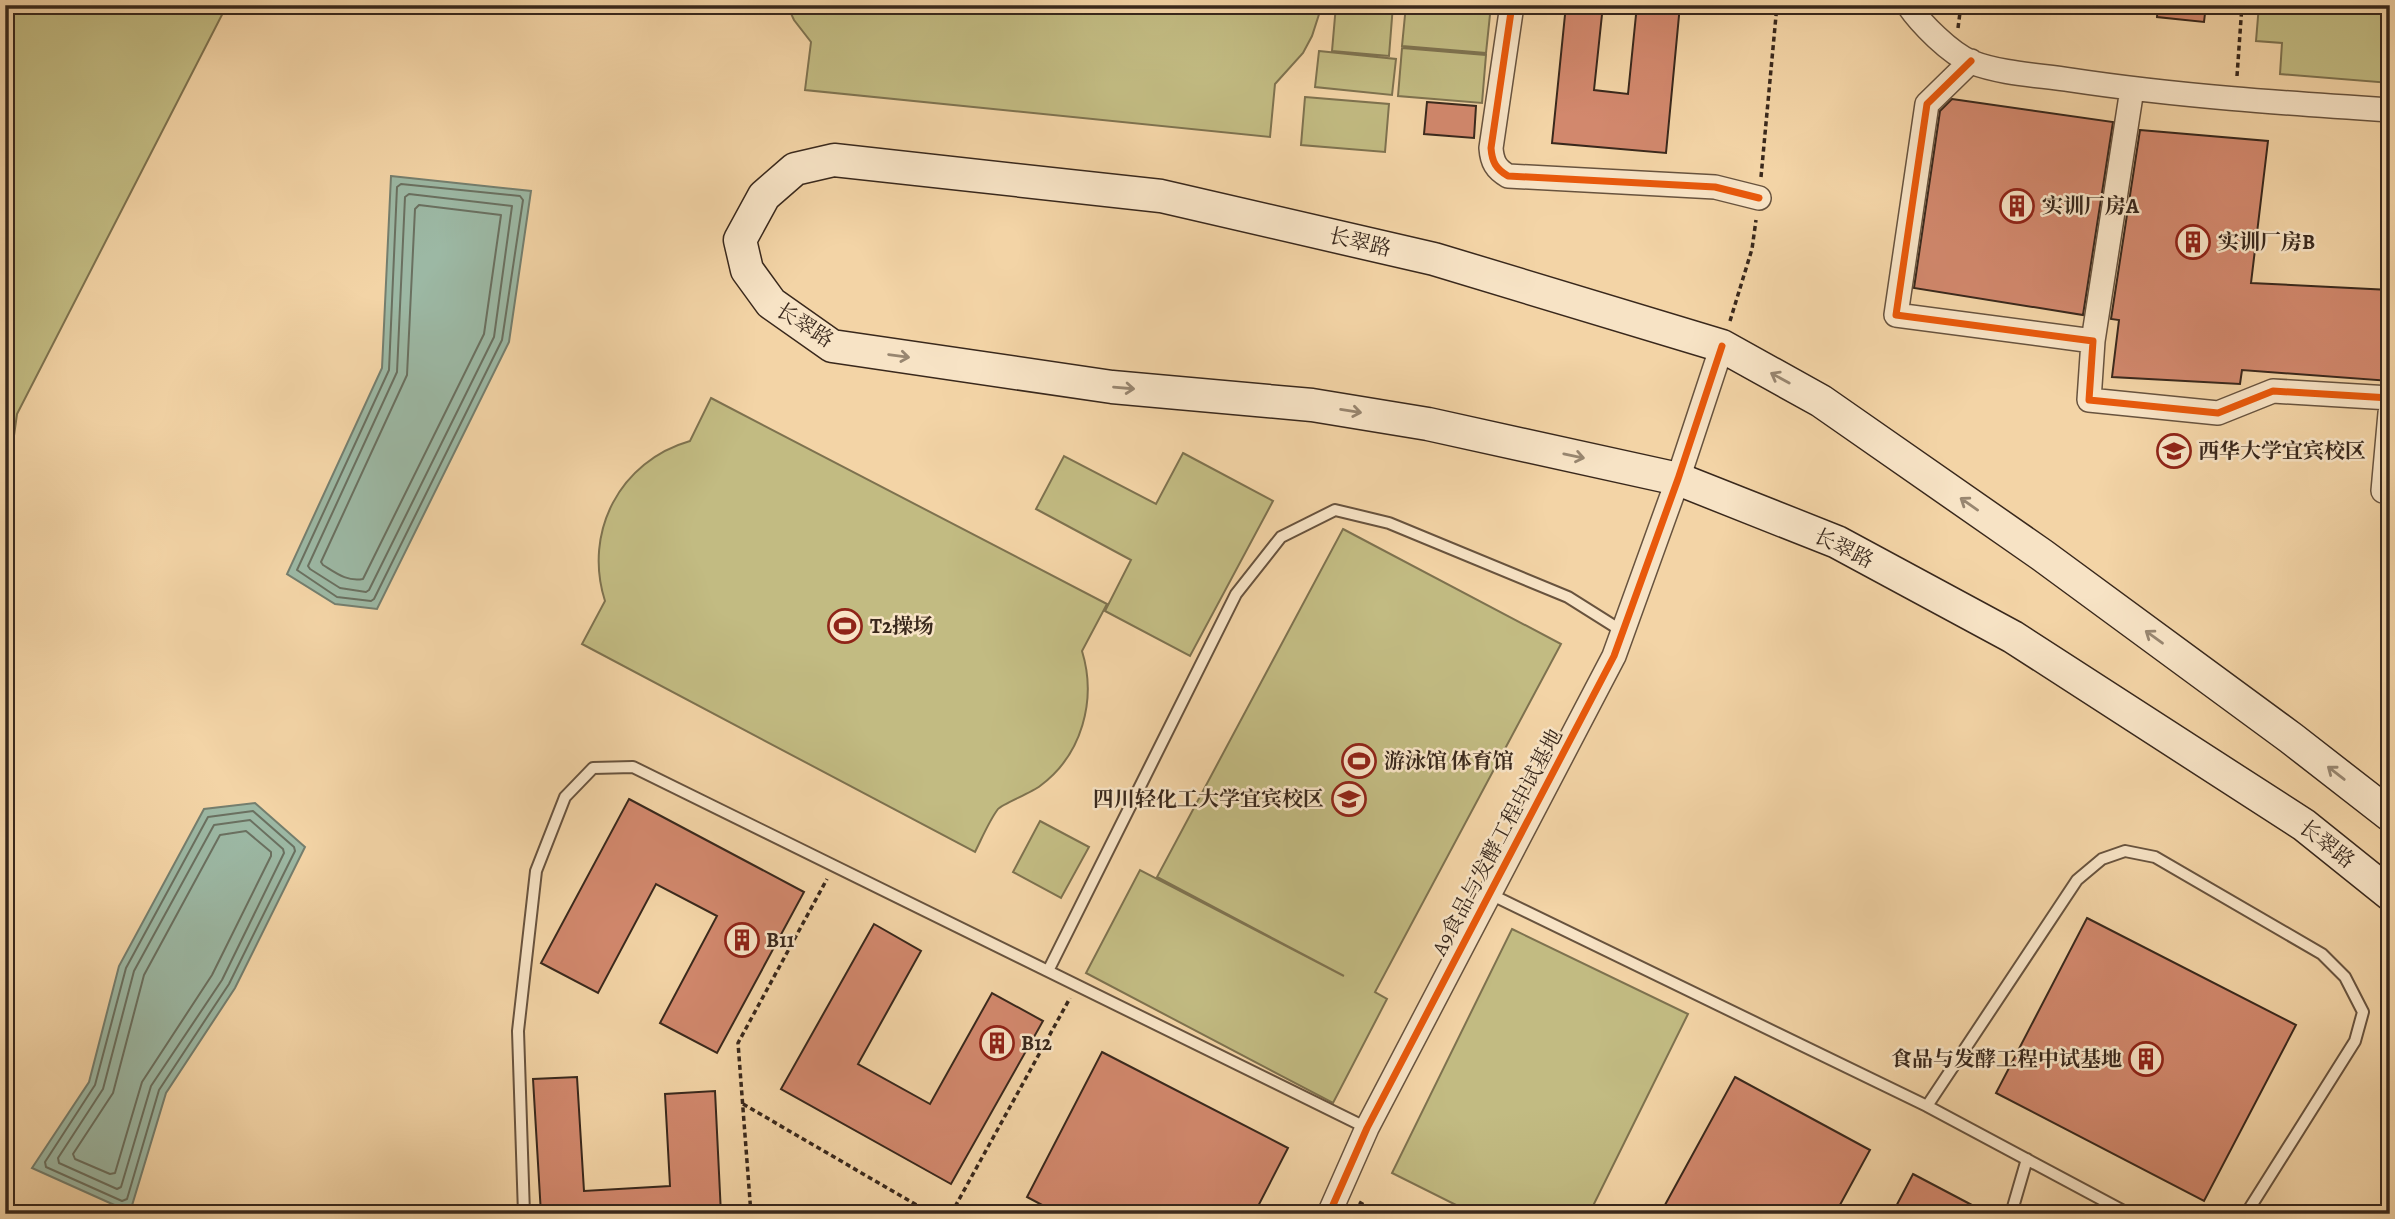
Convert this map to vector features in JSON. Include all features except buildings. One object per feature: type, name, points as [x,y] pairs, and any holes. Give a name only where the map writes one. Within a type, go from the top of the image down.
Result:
[{"type":"main road","name":"长翠路","points":[[2390,816],[2291,738],[2042,555],[1821,401],[1722,346],[1434,259],[1161,196],[834,160],[795,169],[764,196],[740,240],[747,270],[771,303],[832,346],[1112,387],[1312,405],[1428,424],[1678,479],[1837,542],[2013,637],[2304,825],[2390,894]]},
{"type":"street","points":[[1512,5],[1491,148],[1492,161],[1500,171],[1508,176],[1715,187],[1759,198]]},
{"type":"street","points":[[1908,5],[1918,20],[1954,51],[1971,61],[2007,70],[2133,89],[2390,110]]},
{"type":"street","points":[[1971,61],[1927,104],[1896,315],[2093,341]]},
{"type":"street","points":[[2133,89],[2093,341],[2089,400],[2218,413],[2273,391],[2390,398]]},
{"type":"street","name":"A9食品与发酵工程中试基地","points":[[1329,1214],[1367,1128],[1614,656],[1678,479],[1722,346]]},
{"type":"street","points":[[2390,413],[2383,491],[2390,492]]},
{"type":"lane","points":[[1048,971],[1236,594],[1281,537],[1335,510],[1389,523],[1568,597],[1622,631]]},
{"type":"lane","points":[[524,1214],[517,1031],[536,871],[565,797],[593,768],[633,767],[1367,1128]]},
{"type":"lane","points":[[1927,1106],[2077,880],[2102,859],[2125,851],[2155,858],[2322,954],[2344,977],[2363,1012],[2355,1041],[2246,1214]]},
{"type":"lane","points":[[1490,894],[1927,1106],[2129,1214]]},
{"type":"lane","points":[[2011,1214],[2027,1159]]},
{"type":"path","points":[[2235,99],[2242,5]]},
{"type":"path","points":[[751,1214],[738,1043],[835,865]]},
{"type":"path","points":[[951,1214],[1077,986]]},
{"type":"path","points":[[743,1104],[932,1214]]},
{"type":"shaded area","points":[[5,5],[227,5],[17,414],[5,500]]},
{"type":"shaded area","points":[[787,5],[1322,5],[1312,36],[1303,53],[1275,84],[1270,137],[805,90],[811,42],[794,20]]},
{"type":"shaded area","points":[[1336,5],[1393,5],[1389,56],[1332,51]]},
{"type":"shaded area","points":[[1406,5],[1491,5],[1486,53],[1402,46]]},
{"type":"shaded area","points":[[2259,5],[2390,5],[2390,83],[2280,74],[2282,43],[2256,41]]},
{"type":"shaded area","points":[[1402,48],[1486,55],[1482,103],[1398,96]]},
{"type":"shaded area","points":[[1319,51],[1396,59],[1392,95],[1315,87]]},
{"type":"shaded area","points":[[1305,97],[1389,104],[1385,152],[1301,145]]},
{"type":"shaded area","points":[[711,398],[1107,604],[1082,651],[1088,688],[1076,743],[1066,759],[1040,786],[998,809],[975,852],[582,644],[605,601],[599,575],[599,550],[604,525],[613,503],[627,482],[644,465],[665,451],[690,441]]},
{"type":"shaded area","points":[[1183,453],[1273,501],[1190,656],[1105,611],[1131,560],[1036,509],[1064,456],[1156,504]]},
{"type":"shaded area","name":"游泳馆 体育馆","points":[[1343,529],[1561,644],[1375,992],[1387,999],[1333,1103],[1086,973],[1140,870],[1344,976],[1157,877]]},
{"type":"shaded area","points":[[1040,821],[1089,847],[1061,898],[1013,872]]},
{"type":"shaded area","points":[[1512,929],[1688,1014],[1589,1214],[1474,1214],[1392,1173]]},
{"type":"water","points":[[391,176],[531,191],[509,342],[377,609],[335,604],[287,574],[382,368]]},
{"type":"water","points":[[255,803],[305,847],[235,988],[166,1093],[130,1212],[32,1168],[89,1082],[119,966],[204,809]]},
{"type":"cycle path","points":[[1512,5],[1491,148],[1495,165],[1504,173],[1508,176],[1715,187],[1759,198]]},
{"type":"cycle path","points":[[1971,61],[1927,104],[1896,315],[2093,341],[2089,400],[2218,413],[2273,391],[2390,398]]},
{"type":"cycle path","points":[[1329,1214],[1367,1128],[1614,656],[1678,479],[1722,346]]},
{"type":"place","name":"实训厂房A","points":[[2017,206]]},
{"type":"place","name":"实训厂房B","points":[[2193,242]]},
{"type":"place","name":"西华大学宜宾校区","points":[[2174,451]]},
{"type":"place","name":"T2操场","points":[[845,626]]},
{"type":"place","name":"游泳馆 体育馆","points":[[1359,761]]},
{"type":"place","name":"四川轻化工大学宜宾校区","points":[[1349,799]]},
{"type":"place","name":"B11","points":[[742,940]]},
{"type":"place","name":"B12","points":[[997,1043]]},
{"type":"place","name":"食品与发酵工程中试基地","points":[[2146,1059]]}]
